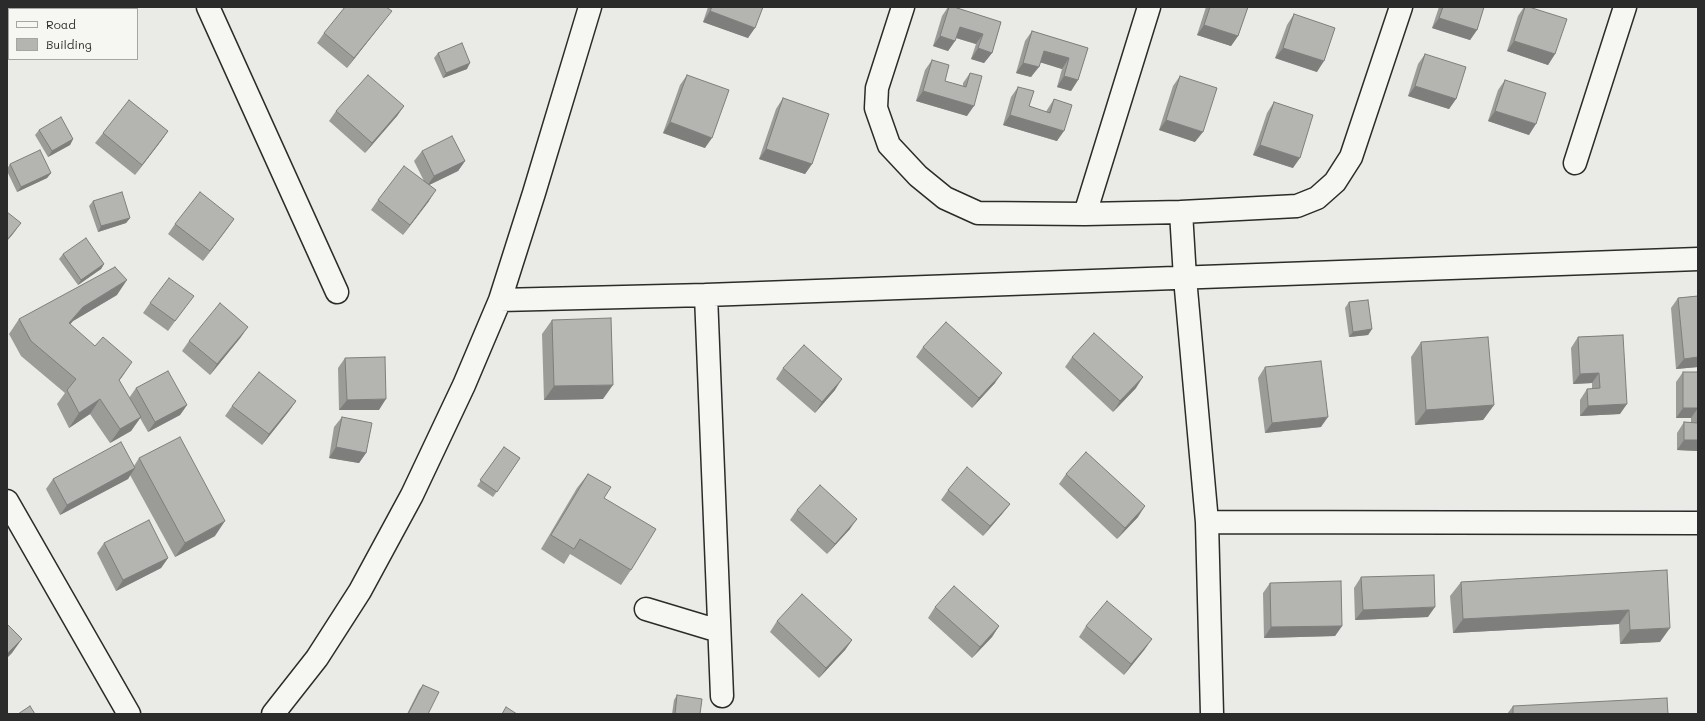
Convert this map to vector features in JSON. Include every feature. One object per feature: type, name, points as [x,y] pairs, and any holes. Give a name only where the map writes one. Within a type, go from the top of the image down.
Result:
[{"type":"street","points":[[208,7],[337,292]]},
{"type":"street","points":[[273,714],[316,658],[360,591],[412,495],[464,385],[500,300],[590,7]]},
{"type":"street","points":[[903,7],[877,88],[876,108],[889,145],[918,176],[945,198],[978,213],[1085,214],[1181,212],[1297,206],[1317,198],[1335,182],[1351,157],[1401,7]]},
{"type":"street","points":[[1085,214],[1149,7]]},
{"type":"street","points":[[1575,163],[1625,7]]},
{"type":"street","points":[[1181,212],[1185,278],[1207,522],[1212,714]]},
{"type":"street","points":[[500,300],[706,295],[1698,259]]},
{"type":"street","points":[[706,295],[722,696]]},
{"type":"street","points":[[7,501],[129,714]]},
{"type":"street","points":[[1207,522],[1698,523]]},
{"type":"street","points":[[646,609],[720,632]]},
{"type":"building","points":[[345,7],[386,7],[392,11],[354,58],[324,33]]},
{"type":"building","points":[[712,7],[763,7],[755,28],[710,11]]},
{"type":"building","points":[[949,7],[954,7],[1001,22],[992,53],[978,48],[983,34],[960,27],[955,41],[940,36]]},
{"type":"building","points":[[1210,7],[1248,7],[1238,36],[1204,25]]},
{"type":"building","points":[[1443,7],[1484,7],[1477,30],[1439,18]]},
{"type":"building","points":[[1525,7],[1567,19],[1555,54],[1514,41]]},
{"type":"building","points":[[1294,14],[1335,28],[1324,61],[1283,48]]},
{"type":"building","points":[[1032,31],[1088,48],[1078,80],[1064,76],[1069,58],[1044,51],[1039,67],[1023,63]]},
{"type":"building","points":[[462,43],[470,63],[446,73],[438,53]]},
{"type":"building","points":[[1425,54],[1466,67],[1456,99],[1415,86]]},
{"type":"building","points":[[932,60],[949,65],[945,81],[966,87],[970,73],[982,76],[974,106],[923,91]]},
{"type":"building","points":[[368,75],[404,106],[372,143],[336,111]]},
{"type":"building","points":[[687,75],[729,90],[712,138],[670,122]]},
{"type":"building","points":[[1180,76],[1217,88],[1203,132],[1166,120]]},
{"type":"building","points":[[1505,80],[1546,93],[1536,124],[1495,111]]},
{"type":"building","points":[[1018,87],[1034,91],[1029,106],[1050,113],[1054,99],[1072,105],[1064,131],[1010,115]]},
{"type":"building","points":[[783,98],[829,114],[812,164],[766,149]]},
{"type":"building","points":[[129,100],[168,131],[142,165],[103,133]]},
{"type":"building","points":[[1274,102],[1313,115],[1300,158],[1260,145]]},
{"type":"building","points":[[61,117],[73,139],[52,151],[39,130]]},
{"type":"building","points":[[452,136],[465,161],[434,176],[422,151]]},
{"type":"building","points":[[40,150],[51,173],[21,187],[10,164]]},
{"type":"building","points":[[404,166],[436,190],[410,225],[378,200]]},
{"type":"building","points":[[122,192],[130,218],[101,226],[93,201]]},
{"type":"building","points":[[200,192],[234,219],[210,251],[175,224]]},
{"type":"building","points":[[7,212],[21,223],[7,240]]},
{"type":"building","points":[[86,238],[104,264],[81,280],[63,254]]},
{"type":"building","points":[[115,267],[127,280],[83,307],[69,323],[95,346],[103,337],[132,362],[119,380],[141,417],[120,429],[100,399],[79,413],[67,390],[76,379],[31,341],[19,319]]},
{"type":"building","points":[[169,278],[194,296],[175,321],[150,303]]},
{"type":"building","points":[[1698,296],[1698,357],[1684,359],[1678,298]]},
{"type":"building","points":[[1368,300],[1372,329],[1353,332],[1349,302]]},
{"type":"building","points":[[220,303],[248,327],[217,364],[189,341]]},
{"type":"building","points":[[611,318],[613,385],[554,386],[552,320]]},
{"type":"building","points":[[946,322],[1002,373],[979,398],[923,347]]},
{"type":"building","points":[[1094,333],[1143,377],[1120,401],[1072,357]]},
{"type":"building","points":[[1623,335],[1627,404],[1588,406],[1587,389],[1600,388],[1599,373],[1580,374],[1578,337]]},
{"type":"building","points":[[1488,337],[1494,405],[1426,410],[1421,342]]},
{"type":"building","points":[[804,345],[842,379],[822,402],[783,368]]},
{"type":"building","points":[[385,357],[386,399],[347,400],[345,358]]},
{"type":"building","points":[[1321,361],[1328,417],[1272,423],[1265,367]]},
{"type":"building","points":[[168,371],[187,405],[155,422],[136,388]]},
{"type":"building","points":[[259,372],[296,401],[269,434],[232,406]]},
{"type":"building","points":[[1683,372],[1698,372],[1698,408],[1683,408]]},
{"type":"building","points":[[342,417],[372,423],[366,453],[336,447]]},
{"type":"building","points":[[1684,422],[1698,423],[1698,440],[1684,440]]},
{"type":"building","points":[[180,437],[225,521],[185,543],[139,458]]},
{"type":"building","points":[[121,442],[135,468],[67,505],[53,479]]},
{"type":"building","points":[[504,447],[520,458],[497,492],[480,480]]},
{"type":"building","points":[[1086,452],[1145,506],[1125,528],[1066,474]]},
{"type":"building","points":[[967,467],[1010,504],[990,526],[948,490]]},
{"type":"building","points":[[588,474],[611,487],[604,498],[656,529],[631,570],[580,539],[574,549],[551,535]]},
{"type":"building","points":[[820,485],[857,519],[835,544],[797,510]]},
{"type":"building","points":[[149,520],[168,558],[123,580],[104,543]]},
{"type":"building","points":[[1667,570],[1670,628],[1630,630],[1629,610],[1463,619],[1461,582]]},
{"type":"building","points":[[1434,575],[1435,607],[1363,610],[1361,577]]},
{"type":"building","points":[[1341,581],[1342,626],[1271,627],[1270,583]]},
{"type":"building","points":[[954,586],[999,626],[980,647],[935,607]]},
{"type":"building","points":[[802,594],[852,640],[826,668],[777,621]]},
{"type":"building","points":[[1107,601],[1152,639],[1131,664],[1086,626]]},
{"type":"building","points":[[7,624],[22,639],[7,654]]},
{"type":"building","points":[[423,685],[439,692],[428,714],[408,714]]},
{"type":"building","points":[[677,695],[702,699],[700,714],[675,714]]},
{"type":"building","points":[[1667,698],[1668,714],[1513,714],[1513,706]]},
{"type":"building","points":[[30,706],[35,714],[18,714]]},
{"type":"building","points":[[506,707],[517,714],[502,714]]}]
